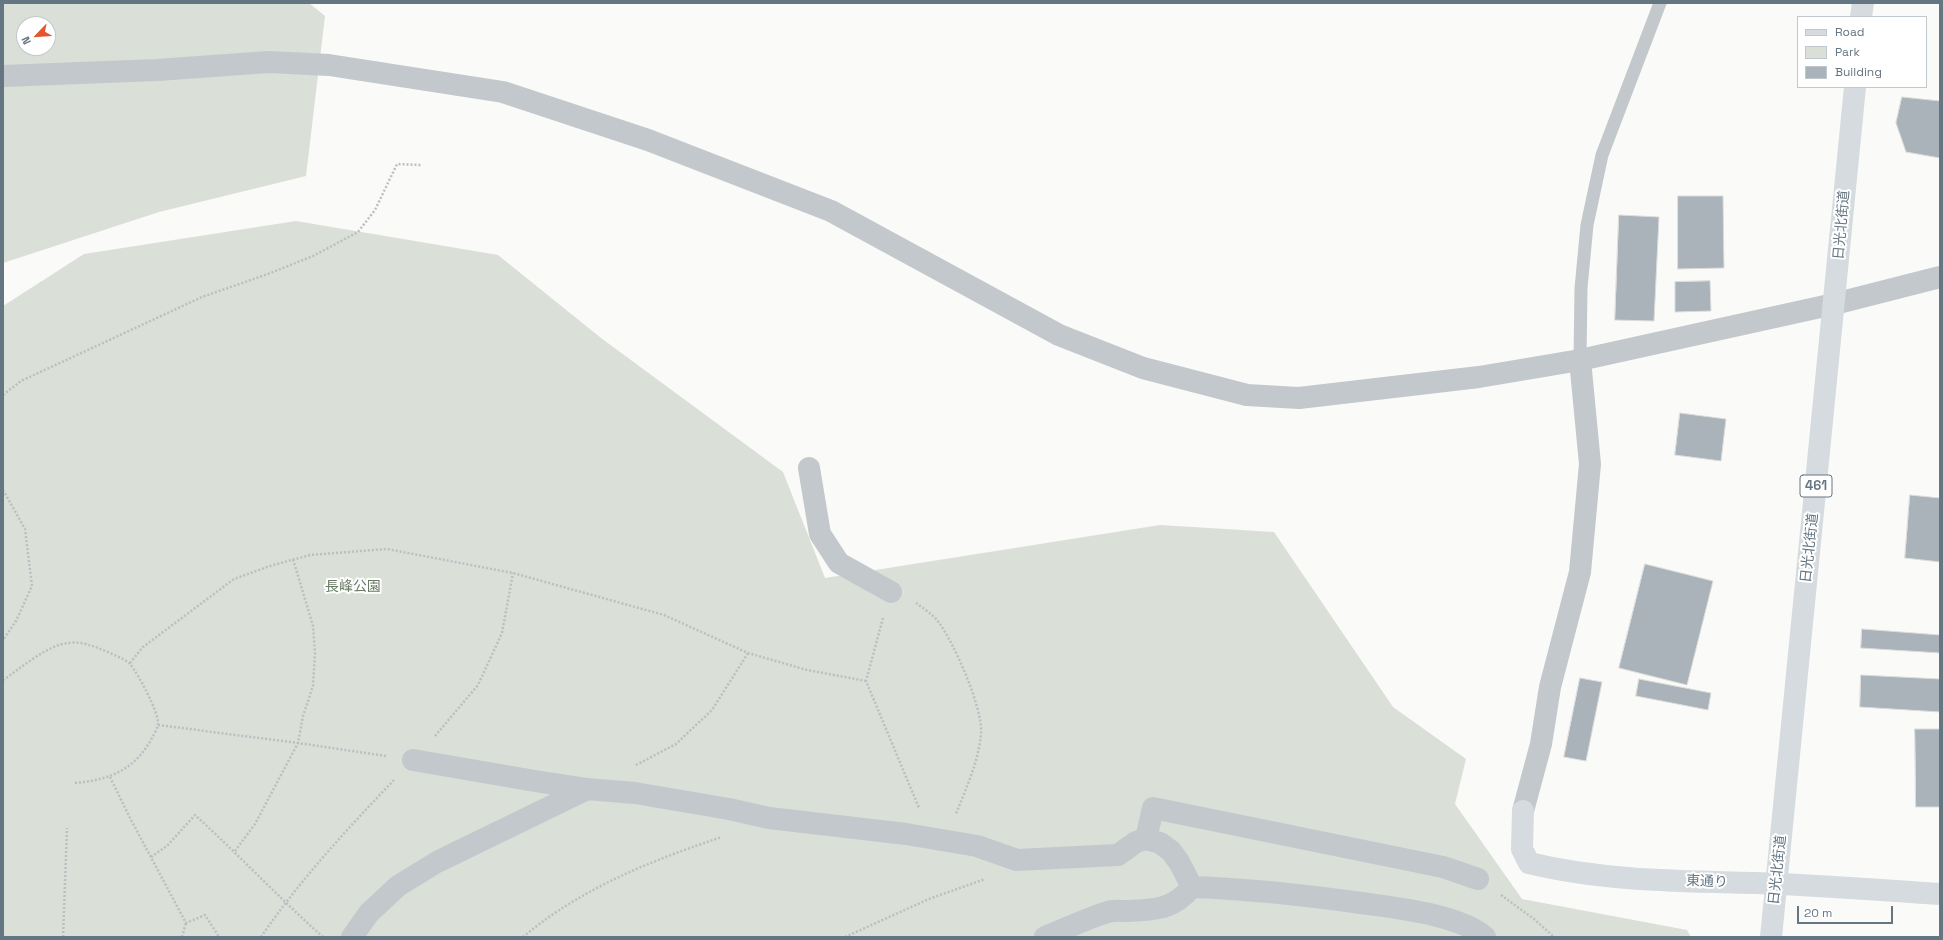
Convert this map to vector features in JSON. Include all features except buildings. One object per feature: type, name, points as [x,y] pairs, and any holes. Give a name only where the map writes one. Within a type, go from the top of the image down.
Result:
[{"type":"main road","points":[[1861,16],[1863,3]]},
{"type":"main road","name":"日光北街道","points":[[1771,937],[1855,88]]},
{"type":"main road","name":"東通り","points":[[1523,811],[1522,849],[1530,862],[1563,871],[1630,879],[1776,884],[1940,894]]},
{"type":"street","points":[[3,76],[157,70],[269,62],[329,66],[503,92],[648,140],[831,211],[1059,335],[1143,368],[1247,395],[1298,398],[1479,377],[1580,360],[1834,304],[1940,277]]},
{"type":"street","points":[[1523,811],[1541,744],[1550,687],[1580,572],[1590,464],[1580,360]]},
{"type":"street","points":[[809,468],[820,534],[838,563],[891,592]]},
{"type":"street","points":[[413,760],[587,789],[635,793],[729,809],[769,818],[977,846],[1017,860],[1118,855],[1136,842],[1146,838],[1160,843],[1171,852],[1179,862],[1192,887]]},
{"type":"street","points":[[352,937],[369,913],[405,882],[437,862],[587,789]]},
{"type":"street","points":[[1146,838],[1153,808],[1443,867],[1478,879]]},
{"type":"street","points":[[1045,937],[1109,912],[1148,911],[1160,909],[1174,903],[1184,896],[1192,887]]},
{"type":"street","points":[[1192,887],[1295,894],[1405,909],[1461,923],[1485,937]]},
{"type":"lane","points":[[1580,360],[1581,288],[1586,225],[1602,155],[1660,3]]},
{"type":"path","points":[[3,395],[21,381],[202,297],[307,258],[358,232],[375,210],[397,164],[421,164]]},
{"type":"path","points":[[3,490],[25,529],[32,586],[16,621],[3,640]]},
{"type":"path","points":[[130,663],[143,648],[234,579],[293,559],[310,555],[387,548],[512,573],[664,615],[748,653],[807,670],[866,681]]},
{"type":"path","points":[[235,851],[255,824],[298,743],[303,716],[313,686],[315,653],[313,626],[293,559]]},
{"type":"path","points":[[891,592],[915,602],[937,620],[950,643],[974,697],[981,732],[976,762],[940,840],[912,793],[866,681],[891,592]]},
{"type":"path","points":[[3,680],[47,650],[68,643],[88,644],[130,663],[156,712],[158,725],[149,743],[138,758],[110,777],[75,783]]},
{"type":"path","points":[[632,767],[676,744],[712,710],[748,653]]},
{"type":"path","points":[[158,725],[298,743],[413,760]]},
{"type":"path","points":[[110,777],[186,922],[182,937]]},
{"type":"path","points":[[151,857],[167,846],[194,815],[235,851],[285,902],[323,937]]},
{"type":"path","points":[[64,937],[67,828]]},
{"type":"path","points":[[523,937],[540,923],[598,888],[645,865],[724,836]]},
{"type":"path","points":[[845,937],[929,899],[988,878],[1017,860]]},
{"type":"path","points":[[1478,879],[1534,919],[1554,937]]},
{"type":"path","points":[[186,922],[205,915],[219,937]]},
{"type":"green space","points":[[3,3],[309,3],[325,16],[306,176],[159,212],[3,263]]},
{"type":"green space","name":"長峰公園","points":[[296,221],[498,255],[601,338],[783,472],[825,578],[1160,525],[1274,532],[1393,707],[1466,759],[1455,804],[1522,899],[1687,930],[1691,937],[3,937],[3,306],[84,254]]}]
